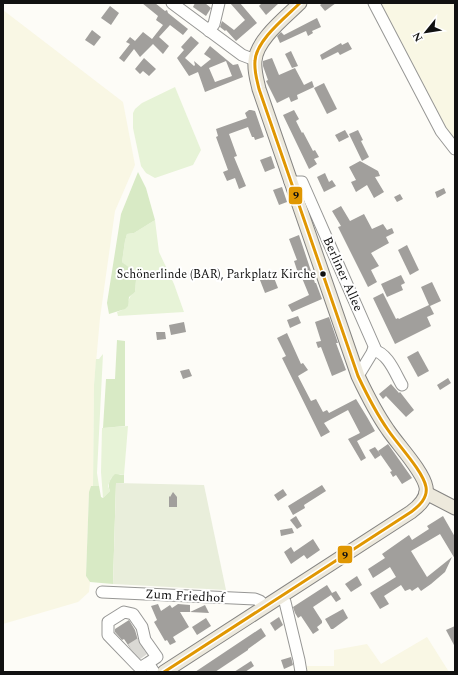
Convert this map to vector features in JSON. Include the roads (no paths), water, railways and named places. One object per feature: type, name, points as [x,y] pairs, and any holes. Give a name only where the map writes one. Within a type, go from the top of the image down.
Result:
[{"type":"main road","name":"Berliner Allee","points":[[300,3],[268,35],[258,49],[255,60],[255,73],[259,89],[358,376],[373,407],[421,476],[426,487],[426,493]]},
{"type":"main road","points":[[164,672],[411,512],[424,500],[426,493],[455,508]]},
{"type":"street","points":[[172,3],[242,55],[255,60]]},
{"type":"street","points":[[209,31],[214,24],[219,3]]},
{"type":"street","points":[[374,3],[441,131],[455,148]]},
{"type":"street","name":"Berliner Allee","points":[[290,182],[302,182],[374,348],[373,350]]},
{"type":"street","points":[[358,376],[373,350],[379,351],[384,356],[402,385]]},
{"type":"street","name":"Zum Friedhof","points":[[102,592],[255,599],[260,601],[264,606]]},
{"type":"street","points":[[281,596],[285,602],[300,660],[301,672]]},
{"type":"street","points":[[124,612],[133,614],[142,627],[144,641],[157,657],[151,667],[140,668],[128,651],[108,635],[108,622],[124,612]]},
{"type":"tunnel","points":[[131,649],[142,642]]},
{"type":"tunnel","points":[[135,656],[146,648]]},
{"type":"place","name":"Schönerlinde (BAR), Parkplatz Kirche","points":[[323,274]]}]
